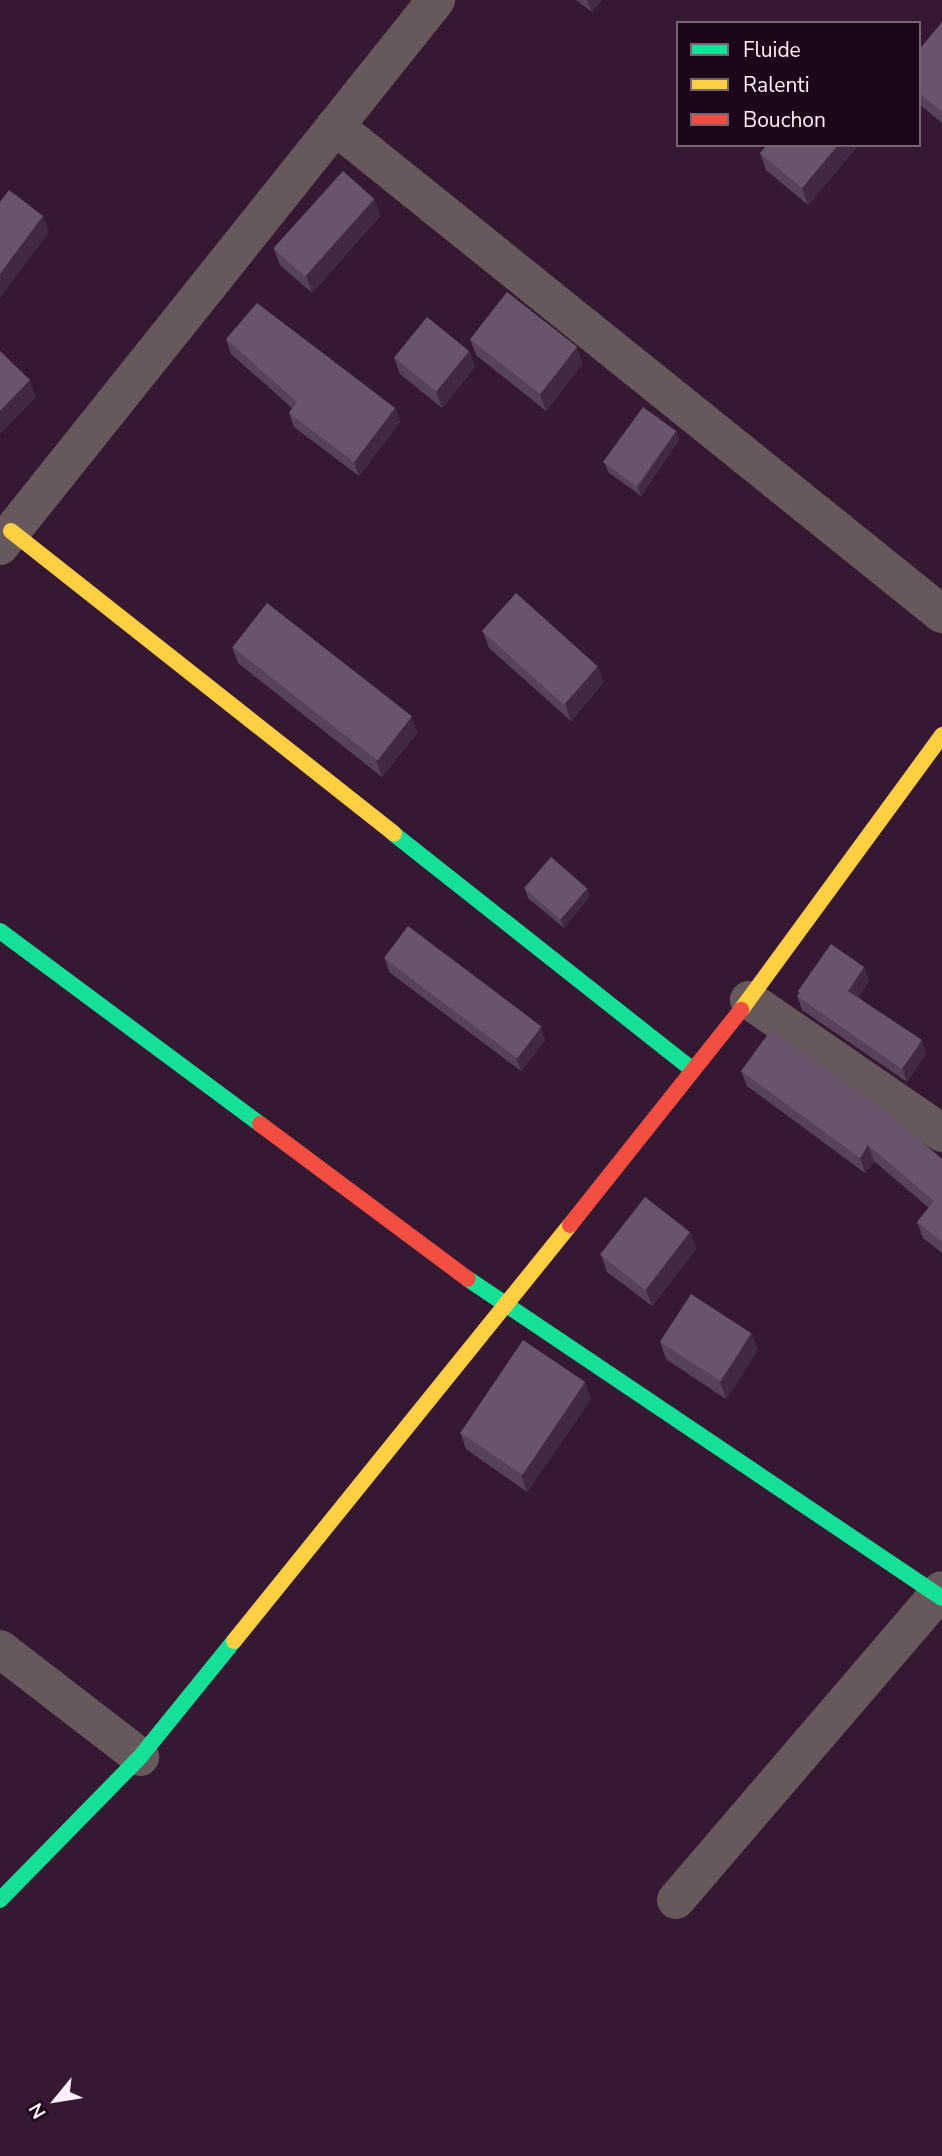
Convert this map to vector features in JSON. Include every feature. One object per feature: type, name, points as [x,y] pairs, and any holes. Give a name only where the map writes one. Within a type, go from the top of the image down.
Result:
[{"type":"street","points":[[436,0],[6,538],[693,1070]]},
{"type":"street","points":[[335,126],[942,614]]},
{"type":"street","points":[[0,1900],[140,1757],[505,1307],[749,1000],[942,735]]},
{"type":"street","points":[[0,931],[505,1307],[940,1594],[676,1900]]},
{"type":"street","points":[[749,1000],[942,1133]]},
{"type":"street","points":[[0,1649],[140,1757]]},
{"type":"building","points":[[942,22],[942,112],[921,95],[921,48]]},
{"type":"building","points":[[765,147],[836,147],[802,188],[760,153]]},
{"type":"building","points":[[343,171],[374,199],[305,276],[273,248]]},
{"type":"building","points":[[9,190],[43,216],[0,274],[0,202]]},
{"type":"building","points":[[507,292],[577,347],[540,394],[470,339]]},
{"type":"building","points":[[257,303],[395,408],[354,462],[289,413],[297,402],[226,339]]},
{"type":"building","points":[[427,317],[469,351],[436,391],[394,357]]},
{"type":"building","points":[[0,351],[30,380],[0,411]]},
{"type":"building","points":[[643,407],[676,431],[636,486],[603,462]]},
{"type":"building","points":[[516,593],[598,667],[564,705],[482,631]]},
{"type":"building","points":[[267,603],[412,716],[378,760],[233,647]]},
{"type":"building","points":[[551,857],[587,888],[560,919],[524,888]]},
{"type":"building","points":[[408,926],[541,1027],[517,1058],[384,958]]},
{"type":"building","points":[[831,944],[864,967],[848,991],[922,1040],[902,1069],[797,996]]},
{"type":"building","points":[[771,1030],[877,1104],[942,1159],[942,1242],[917,1222],[934,1201],[868,1145],[860,1158],[741,1071]]},
{"type":"building","points":[[645,1197],[690,1232],[645,1290],[600,1255]]},
{"type":"building","points":[[691,1294],[751,1333],[720,1381],[660,1342]]},
{"type":"building","points":[[523,1340],[585,1382],[523,1475],[460,1433]]},
{"type":"traffic: fast","points":[[394,834],[693,1070]]},
{"type":"traffic: fast","points":[[0,931],[260,1124]]},
{"type":"traffic: fast","points":[[468,1279],[942,1598]]},
{"type":"traffic: fast","points":[[0,1900],[140,1757],[234,1641]]},
{"type":"traffic: slow","points":[[11,531],[394,834]]},
{"type":"traffic: slow","points":[[741,1010],[942,735]]},
{"type":"traffic: slow","points":[[234,1641],[570,1225]]},
{"type":"traffic: jam","points":[[570,1225],[741,1010]]},
{"type":"traffic: jam","points":[[260,1124],[468,1279]]}]
